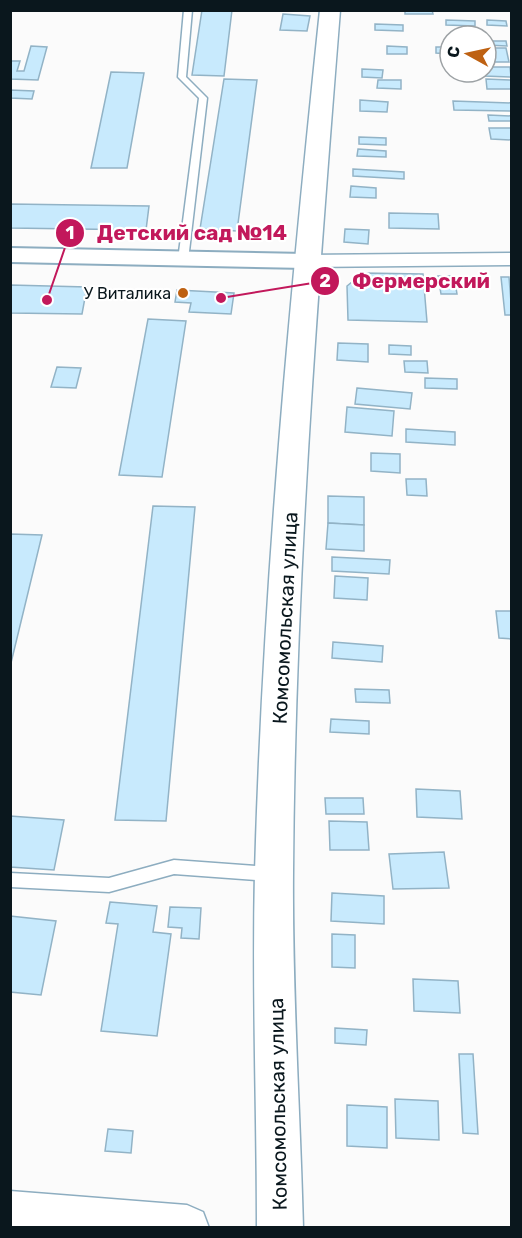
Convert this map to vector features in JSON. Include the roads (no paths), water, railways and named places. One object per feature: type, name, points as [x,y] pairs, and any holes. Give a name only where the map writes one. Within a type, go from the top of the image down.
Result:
[{"type":"main road","name":"Комсомольская улица","points":[[280,1227],[274,874],[282,651],[306,261],[330,10]]},
{"type":"main road","points":[[10,1213],[187,1227]]},
{"type":"street","points":[[10,255],[306,261],[512,259]]},
{"type":"lane","points":[[183,260],[202,98],[182,77],[188,10]]},
{"type":"lane","points":[[10,880],[109,885],[174,867],[274,874]]},
{"type":"place","name":"У Виталика","points":[[183,293]]},
{"type":"place","name":"Фермерский","points":[[221,298]]},
{"type":"place","name":"Детский сад №14","points":[[47,300]]}]
